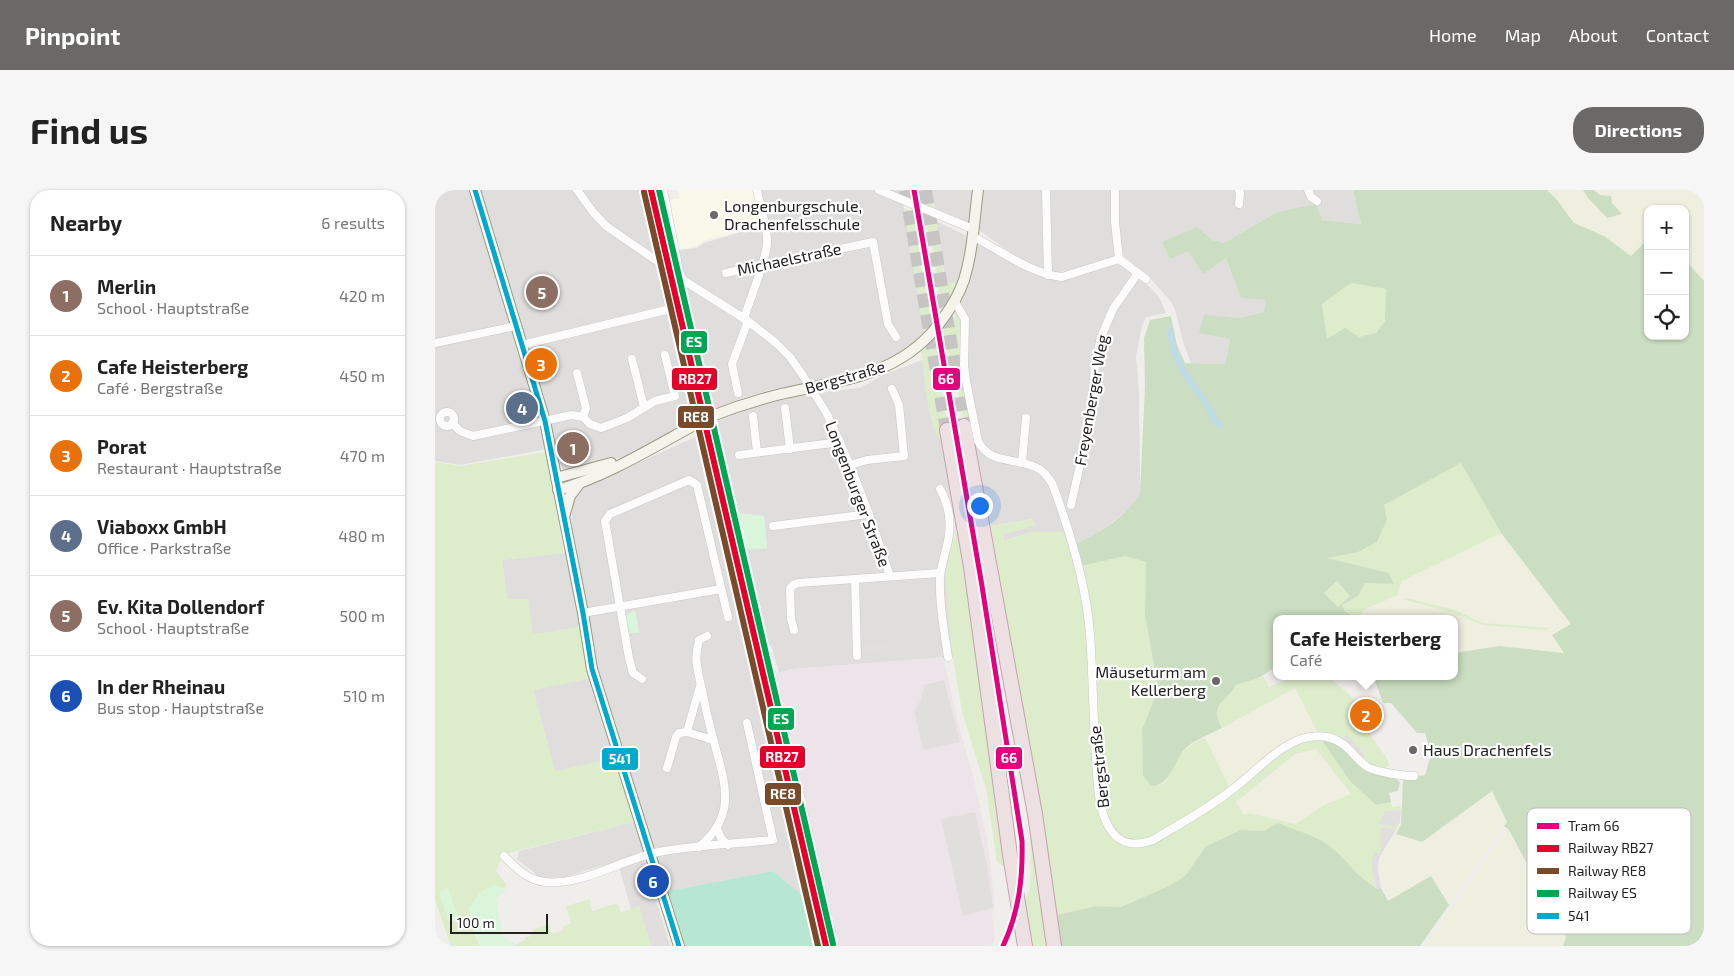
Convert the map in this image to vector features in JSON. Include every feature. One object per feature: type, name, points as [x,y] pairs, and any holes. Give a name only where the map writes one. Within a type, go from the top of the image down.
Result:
[{"type":"highway","points":[[964,426],[1035,814],[1054,946]]},
{"type":"highway","points":[[947,430],[971,567],[1010,855],[1025,946]]},
{"type":"main road","points":[[475,190],[545,421],[583,613],[592,669],[679,946]]},
{"type":"main road","name":"Bergstraße","points":[[712,416],[759,400],[851,379],[890,365],[901,359],[928,337],[955,302],[964,281],[973,232],[977,190]]},
{"type":"main road","points":[[558,490],[579,484],[696,424]]},
{"type":"main road","points":[[556,478],[636,456]]},
{"type":"main road","points":[[564,519],[570,496],[579,484]]},
{"type":"street","points":[[522,345],[670,309],[660,263],[606,226],[577,190]]},
{"type":"street","name":"Longenburger Straße","points":[[663,190],[679,271],[683,280],[746,320],[776,343],[812,388],[827,414],[850,466],[890,576]]},
{"type":"street","points":[[738,393],[732,364],[766,250],[767,238],[757,190]]},
{"type":"street","points":[[879,190],[973,232],[1000,252],[1048,275],[1062,277],[1119,259]]},
{"type":"street","points":[[1046,190],[1048,275]]},
{"type":"street","points":[[1115,190],[1115,222],[1119,259],[1146,279]]},
{"type":"street","points":[[1239,190],[1239,204]]},
{"type":"street","points":[[1308,190],[1311,197],[1317,200]]},
{"type":"street","name":"Michaelstraße","points":[[725,273],[873,242],[888,324],[896,337]]},
{"type":"street","name":"Freyenberger Weg","points":[[1071,505],[1091,415],[1095,364],[1101,337],[1113,309],[1138,273]]},
{"type":"street","name":"Bergstraße","points":[[955,302],[965,319],[964,364],[978,442],[987,454],[1034,466],[1044,472],[1053,483],[1080,569],[1090,633],[1099,802],[1115,835],[1121,840],[1132,844],[1153,840],[1232,790],[1294,742],[1317,736],[1342,743],[1364,765],[1371,769],[1414,776]]},
{"type":"street","points":[[435,343],[517,326]]},
{"type":"street","points":[[452,423],[460,431],[473,436],[563,416],[583,417],[590,424],[601,428],[627,418],[655,401],[675,396],[665,355]]},
{"type":"street","points":[[631,360],[644,407]]},
{"type":"street","points":[[577,373],[586,408],[583,417]]},
{"type":"street","points":[[850,466],[867,460],[904,456],[899,404],[892,389]]},
{"type":"street","points":[[785,408],[791,448]]},
{"type":"street","points":[[753,416],[757,452]]},
{"type":"street","points":[[1022,463],[1026,418]]},
{"type":"street","points":[[739,455],[840,442]]},
{"type":"street","points":[[642,680],[633,673],[629,658],[605,521],[607,516],[689,480],[697,486],[728,617]]},
{"type":"street","points":[[940,489],[947,501],[949,515],[949,536],[940,573],[940,597],[948,657]]},
{"type":"street","points":[[773,526],[869,514]]},
{"type":"street","points":[[794,630],[791,619],[790,589],[798,583],[940,573]]},
{"type":"street","points":[[855,579],[857,656]]},
{"type":"street","points":[[583,613],[721,589]]},
{"type":"street","points":[[699,847],[709,839],[717,828],[723,809],[725,787],[695,654],[699,640],[707,636]]},
{"type":"street","points":[[687,732],[701,683]]},
{"type":"street","points":[[504,856],[522,874],[544,882],[557,882],[595,873],[650,855],[699,847],[773,840],[747,723]]},
{"type":"street","points":[[667,768],[676,737],[679,733],[687,732],[713,740]]},
{"type":"street","points":[[717,828],[721,838],[728,845]]},
{"type":"shaded area","points":[[435,190],[475,190],[553,448],[460,465],[435,461]]},
{"type":"shaded area","points":[[477,190],[647,190],[679,333],[701,418],[630,455],[563,474],[541,387]]},
{"type":"shaded area","name":"Longenburgschule, Drachenfelsschule","points":[[678,190],[753,190],[759,229],[742,231],[704,241],[696,247],[678,250],[668,200],[680,198]]},
{"type":"shaded area","points":[[755,190],[901,190],[924,334],[895,357],[872,367],[806,386],[773,389],[739,399],[712,410],[685,296],[678,250],[696,248],[704,243],[742,232],[760,230]]},
{"type":"shaded area","points":[[932,190],[1353,190],[1361,224],[1322,220],[1316,204],[1277,212],[1224,243],[1212,240],[1188,251],[1226,258],[1241,297],[1266,300],[1264,312],[1240,318],[1204,316],[1230,338],[1225,364],[1191,363],[1171,302],[1152,280],[1123,255],[1092,266],[1053,273],[1021,260],[966,221],[935,210]]},
{"type":"shaded area","points":[[936,221],[1015,263],[1042,276],[1059,281],[1113,262],[1118,263],[1146,283],[1159,297],[1166,313],[1146,317],[1142,326],[1136,356],[1139,392],[1140,494],[1132,506],[1097,535],[1068,547],[1063,532],[1031,532],[1004,541],[1003,534],[1036,525],[1031,519],[991,526],[979,473],[959,360],[957,320],[948,296]]},
{"type":"shaded area","points":[[563,270],[566,283],[580,280],[589,315],[572,319],[566,297],[562,298],[556,272]]},
{"type":"shaded area","points":[[930,357],[955,530],[946,576],[954,657],[792,669],[779,673],[771,645],[766,645],[743,550],[767,548],[764,516],[736,513],[714,422],[758,406],[803,395],[813,398],[826,392],[860,388],[883,375]]},
{"type":"shaded area","points":[[702,434],[808,886],[801,894],[773,871],[668,891],[659,861],[640,854],[565,877],[541,878],[517,859],[519,851],[634,822],[555,772],[533,690],[579,627],[532,635],[507,599],[502,560],[575,550],[571,506],[579,489]]},
{"type":"shaded area","points":[[894,642],[895,649],[863,652],[863,645]]},
{"type":"shaded area","points":[[943,657],[987,839],[995,904],[992,914],[995,937],[991,946],[836,946],[773,674],[792,669]]},
{"type":"shaded area","points":[[944,680],[960,742],[923,750],[914,711],[921,700],[924,685]]},
{"type":"shaded area","points":[[1347,735],[1366,756],[1363,759],[1342,739]]},
{"type":"shaded area","points":[[709,755],[714,756],[720,780],[714,778]]},
{"type":"shaded area","points":[[1401,810],[1400,823],[1395,827],[1379,824],[1385,811]]},
{"type":"shaded area","points":[[975,812],[987,865],[993,908],[963,916],[941,819]]},
{"type":"shaded area","points":[[1381,827],[1396,830],[1379,858],[1378,871],[1381,888],[1376,889],[1372,871],[1372,860],[1375,853],[1380,853],[1381,850]]},
{"type":"shaded area","points":[[644,859],[670,946],[651,946],[639,906],[631,909],[619,867]]},
{"type":"green space","points":[[917,190],[932,190],[934,208],[908,198]]},
{"type":"green space","points":[[1353,190],[1547,190],[1574,223],[1604,236],[1631,256],[1644,243],[1644,340],[1689,340],[1689,264],[1704,281],[1704,946],[1563,946],[1566,937],[1564,934],[1691,934],[1691,808],[1527,808],[1527,864],[1509,830],[1504,826],[1507,822],[1492,791],[1422,842],[1396,834],[1401,824],[1403,779],[1425,775],[1431,755],[1425,733],[1417,733],[1391,703],[1383,703],[1374,680],[1458,680],[1458,653],[1499,646],[1564,653],[1552,635],[1571,624],[1501,533],[1461,463],[1384,505],[1387,519],[1377,542],[1358,552],[1327,558],[1389,573],[1394,584],[1365,583],[1358,596],[1342,605],[1345,611],[1351,615],[1273,615],[1273,668],[1264,675],[1236,685],[1218,709],[1218,720],[1222,728],[1187,747],[1180,755],[1171,773],[1163,782],[1151,786],[1143,776],[1142,730],[1155,697],[1157,682],[1145,615],[1146,562],[1125,556],[1082,566],[1076,544],[1094,535],[1120,517],[1140,494],[1145,386],[1144,338],[1150,320],[1171,316],[1177,345],[1185,363],[1225,364],[1230,339],[1199,333],[1204,315],[1240,318],[1264,312],[1266,300],[1241,298],[1226,258],[1203,274],[1188,251],[1170,259],[1162,242],[1197,227],[1212,240],[1224,243],[1277,212],[1316,204],[1322,220],[1361,224]],"holes":[[[1351,283],[1386,289],[1385,321],[1376,333],[1359,337],[1345,328],[1327,339],[1322,304]],[[1337,581],[1350,596],[1338,607],[1324,593]]]},
{"type":"green space","points":[[1547,190],[1583,190],[1607,218],[1622,214],[1612,202],[1594,190],[1704,190],[1704,281],[1689,264],[1689,205],[1644,205],[1644,243],[1632,256],[1604,236],[1574,223]]},
{"type":"green space","points":[[1583,190],[1594,190],[1600,195],[1611,196],[1612,203],[1622,214],[1607,218]]},
{"type":"green space","points":[[904,208],[936,221],[945,284],[957,282],[939,315],[938,282],[932,244],[926,225],[918,226],[921,266],[935,320],[924,333]]},
{"type":"green space","points":[[1351,283],[1386,289],[1387,310],[1385,321],[1376,332],[1368,335],[1327,340],[1322,304]]},
{"type":"green space","points":[[953,317],[958,318],[961,323],[960,360],[971,428],[962,414],[954,368],[946,348],[943,330]]},
{"type":"green space","points":[[936,337],[938,371],[946,417],[942,431],[958,525],[1006,868],[997,862],[986,789],[962,712],[951,645],[945,575],[956,531],[941,440],[936,434],[929,412],[921,351]]},
{"type":"green space","points":[[545,452],[564,553],[502,560],[507,599],[528,599],[533,634],[579,627],[588,679],[533,690],[555,771],[614,758],[634,822],[504,854],[496,871],[506,884],[505,889],[494,885],[481,892],[469,908],[474,933],[480,946],[451,946],[435,900],[435,462],[461,466]],"holes":[[[448,889],[458,916],[450,922],[439,892]]]},
{"type":"green space","points":[[1461,463],[1501,533],[1402,581],[1397,596],[1368,608],[1361,615],[1351,615],[1342,605],[1358,596],[1365,583],[1393,584],[1389,573],[1325,558],[1358,552],[1383,505]]},
{"type":"green space","points":[[736,513],[764,516],[767,548],[744,550]]},
{"type":"green space","points":[[1031,519],[1036,525],[1004,534],[1004,541],[1031,532],[1063,532],[1078,573],[1086,618],[1097,804],[1100,815],[1128,846],[1138,848],[1154,843],[1295,743],[1321,739],[1350,781],[1376,805],[1391,802],[1392,807],[1400,806],[1401,810],[1385,811],[1400,823],[1396,830],[1381,827],[1381,850],[1372,871],[1375,887],[1363,880],[1356,871],[1278,823],[1264,831],[1241,830],[1206,846],[1185,876],[1169,886],[1121,907],[1096,906],[1057,915],[991,526]],"holes":[[[1316,749],[1351,794],[1324,805],[1295,824],[1250,813],[1244,815],[1236,802],[1295,754]]]},
{"type":"green space","points":[[1501,533],[1571,624],[1565,653],[1499,646],[1458,653],[1458,615],[1362,615],[1364,609],[1394,596],[1402,581]],"holes":[[[1407,600],[1442,607],[1483,623],[1549,628],[1545,630],[1482,625],[1454,613]]]},
{"type":"green space","points":[[1125,556],[1146,562],[1145,615],[1157,682],[1155,697],[1142,730],[1143,775],[1158,786],[1166,781],[1177,760],[1186,749],[1205,738],[1230,789],[1153,838],[1131,841],[1117,833],[1110,824],[1102,802],[1096,701],[1082,566]]},
{"type":"green space","points":[[1337,581],[1350,596],[1337,608],[1324,593]]},
{"type":"green space","points":[[1406,598],[1455,610],[1482,623],[1550,628],[1545,630],[1482,625],[1454,613],[1402,599]]},
{"type":"green space","points":[[633,611],[636,612],[639,633],[628,633],[625,616]]},
{"type":"green space","points":[[1263,676],[1269,687],[1286,680],[1332,680],[1355,701],[1355,713],[1388,760],[1389,766],[1378,769],[1369,764],[1363,759],[1366,756],[1347,735],[1341,739],[1318,733],[1295,688],[1222,728],[1218,720],[1218,709],[1236,685]]},
{"type":"green space","points":[[1295,688],[1318,733],[1230,789],[1205,738]]},
{"type":"green space","points":[[1321,739],[1333,742],[1361,764],[1389,775],[1400,782],[1398,791],[1389,793],[1391,802],[1376,805],[1350,781]]},
{"type":"green space","points":[[1317,749],[1351,794],[1324,805],[1295,824],[1250,813],[1244,815],[1236,802],[1295,754]]},
{"type":"green space","points":[[1492,791],[1507,822],[1449,905],[1431,877],[1390,900],[1383,885],[1381,865],[1383,854],[1396,834],[1423,842]]},
{"type":"green space","points":[[1278,823],[1325,843],[1368,883],[1376,889],[1381,888],[1388,901],[1431,876],[1449,905],[1420,946],[1061,946],[1057,915],[1096,906],[1121,907],[1169,886],[1185,876],[1206,846],[1241,830],[1264,831]]},
{"type":"green space","points":[[1507,828],[1527,865],[1527,934],[1564,934],[1566,937],[1563,946],[1425,946]]},
{"type":"green space","points":[[1032,832],[1049,946],[1031,946],[1024,904],[1030,887],[1030,834]]},
{"type":"green space","points":[[773,871],[801,894],[814,946],[685,946],[668,891]]},
{"type":"green space","points":[[494,885],[506,891],[496,899],[503,937],[515,943],[511,946],[481,946],[475,933],[469,908],[481,892]]},
{"type":"green space","points":[[448,888],[458,916],[449,922],[439,892]]},
{"type":"green space","points":[[590,899],[592,911],[617,903],[621,912],[639,906],[651,946],[512,946],[525,940],[525,937],[529,937],[534,929],[549,924],[551,932],[562,931],[564,926],[571,923],[566,906]]},
{"type":"waterway","points":[[1170,331],[1174,351],[1183,371],[1206,403],[1216,422],[1220,425]]},
{"type":"tunnel","points":[[906,190],[947,430]]},
{"type":"tunnel","points":[[925,190],[964,426]]},
{"type":"tunnel","points":[[696,424],[712,416]]},
{"type":"tram line","name":"66","points":[[914,190],[982,586],[1022,841],[1019,895],[1013,920],[1003,946]]},
{"type":"tram line","points":[[990,614],[994,663]]},
{"type":"tram line","points":[[996,675],[1007,723]]},
{"type":"railway","points":[[770,652],[838,946]]},
{"type":"rail line","name":"RB27","points":[[651,190],[826,946]]},
{"type":"rail line","name":"ES","points":[[659,190],[833,944]]},
{"type":"rail line","name":"RE8","points":[[644,192],[818,946]]},
{"type":"transit line","name":"541","points":[[475,190],[545,421],[583,613],[592,669],[679,946]]},
{"type":"place","name":"Longenburgschule, Drachenfelsschule","points":[[714,215]]},
{"type":"place","name":"Ev. Kita Dollendorf","points":[[542,292]]},
{"type":"place","name":"Porat","points":[[541,364]]},
{"type":"place","name":"Viaboxx GmbH","points":[[522,408]]},
{"type":"place","name":"Merlin","points":[[573,448]]},
{"type":"place","name":"Mäuseturm am Kellerberg","points":[[1216,681]]},
{"type":"place","name":"Cafe Heisterberg","points":[[1366,715]]},
{"type":"place","name":"Haus Drachenfels","points":[[1413,750]]},
{"type":"place","name":"In der Rheinau","points":[[653,881]]}]
